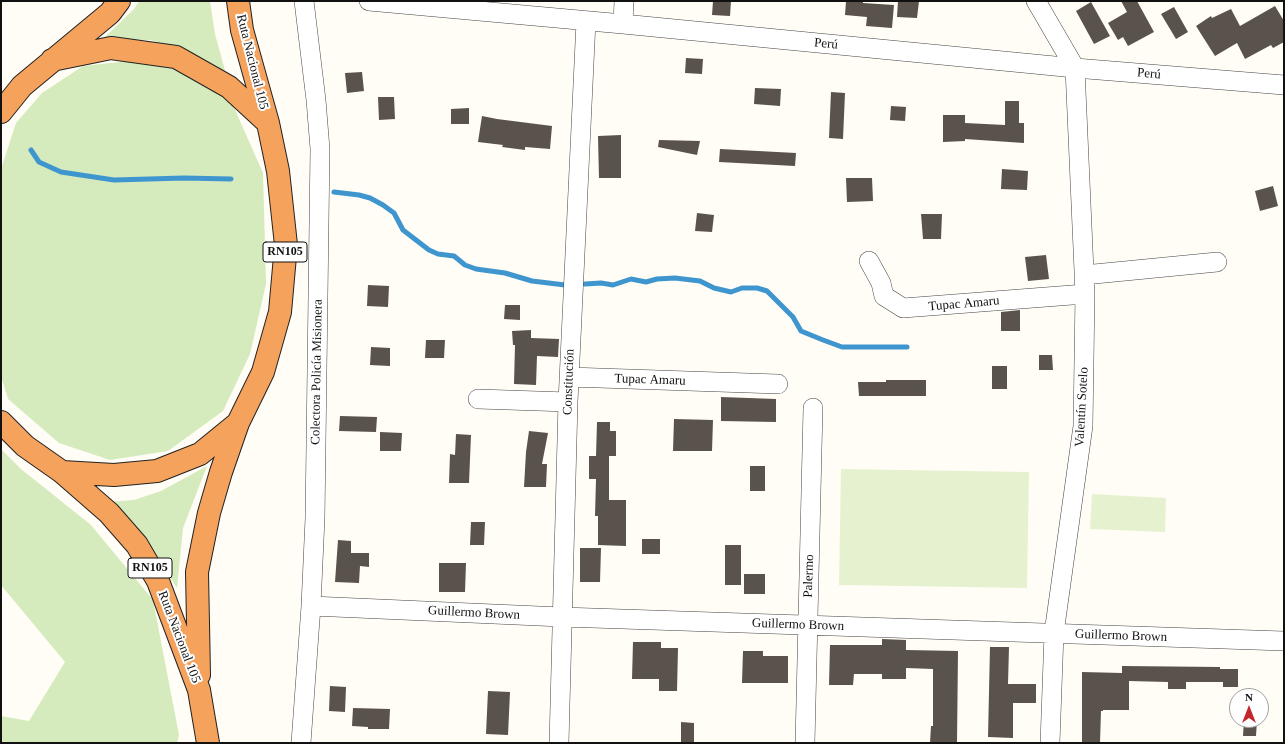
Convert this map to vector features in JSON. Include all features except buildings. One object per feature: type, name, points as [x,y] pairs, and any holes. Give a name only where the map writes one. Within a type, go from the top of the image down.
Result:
[{"type":"highway","points":[[1,112],[22,86],[110,13],[120,1]]},
{"type":"highway","name":"Ruta Nacional 105","points":[[238,1],[242,30],[268,123]]},
{"type":"highway","points":[[52,60],[111,48],[176,57],[229,87],[268,123]]},
{"type":"highway","name":"RN105","points":[[199,690],[196,572],[209,513],[221,472],[238,423],[263,372],[280,312],[286,246],[278,171],[268,123]]},
{"type":"highway","name":"RN105","points":[[1,422],[25,446],[62,472],[114,475],[157,471],[200,454],[238,423]]},
{"type":"highway","name":"Ruta Nacional 105","points":[[62,472],[109,513],[137,545],[158,581],[199,690],[208,743]]},
{"type":"street","name":"Colectora Policía Misionera","points":[[301,743],[312,606],[317,429],[320,149],[316,100],[304,1]]},
{"type":"street","name":"Perú","points":[[369,1],[1075,68],[1284,85]]},
{"type":"street","points":[[623,24],[624,1]]},
{"type":"street","points":[[1036,1],[1075,68]]},
{"type":"street","name":"Constitución","points":[[559,743],[568,402],[586,21]]},
{"type":"street","name":"Valentín Sotelo","points":[[1050,743],[1054,633],[1083,426],[1085,294],[1075,68]]},
{"type":"street","name":"Tupac Amaru","points":[[869,261],[881,283],[884,296],[903,308],[1085,294]]},
{"type":"street","points":[[1084,275],[1217,262]]},
{"type":"street","name":"Tupac Amaru","points":[[569,378],[778,384]]},
{"type":"street","points":[[478,399],[568,402]]},
{"type":"street","name":"Palermo","points":[[805,743],[813,408]]},
{"type":"street","name":"Guillermo Brown","points":[[312,606],[562,617],[1284,641]]},
{"type":"green space","points":[[139,1],[210,1],[215,34],[226,74],[192,53],[150,40],[103,39],[134,9]]},
{"type":"green space","points":[[156,58],[229,96],[263,173],[266,284],[250,354],[223,411],[168,451],[110,460],[59,443],[8,399],[1,376],[1,169],[16,123],[42,93],[83,66]]},
{"type":"green space","points":[[1,449],[21,469],[91,525],[153,600],[179,735],[177,743],[1,743],[1,716],[29,721],[65,662],[1,585]]},
{"type":"green space","points":[[207,466],[183,528],[177,588],[141,533],[107,502],[134,500],[161,491]]},
{"type":"green space","points":[[841,469],[1029,472],[1027,588],[839,585]]},
{"type":"green space","points":[[1092,494],[1166,498],[1165,532],[1090,529]]},
{"type":"waterway","points":[[31,150],[39,162],[61,172],[114,180],[184,178],[231,179]]},
{"type":"waterway","points":[[334,192],[359,195],[370,198],[383,205],[394,213],[403,230],[429,250],[438,254],[454,256],[465,265],[476,269],[505,273],[532,281],[565,285]]},
{"type":"waterway","points":[[585,284],[601,283],[613,285],[631,279],[646,282],[657,279],[675,278],[700,281],[714,288],[731,292],[742,288],[757,288],[767,291],[793,317],[801,331],[823,340],[842,347],[907,347]]}]
